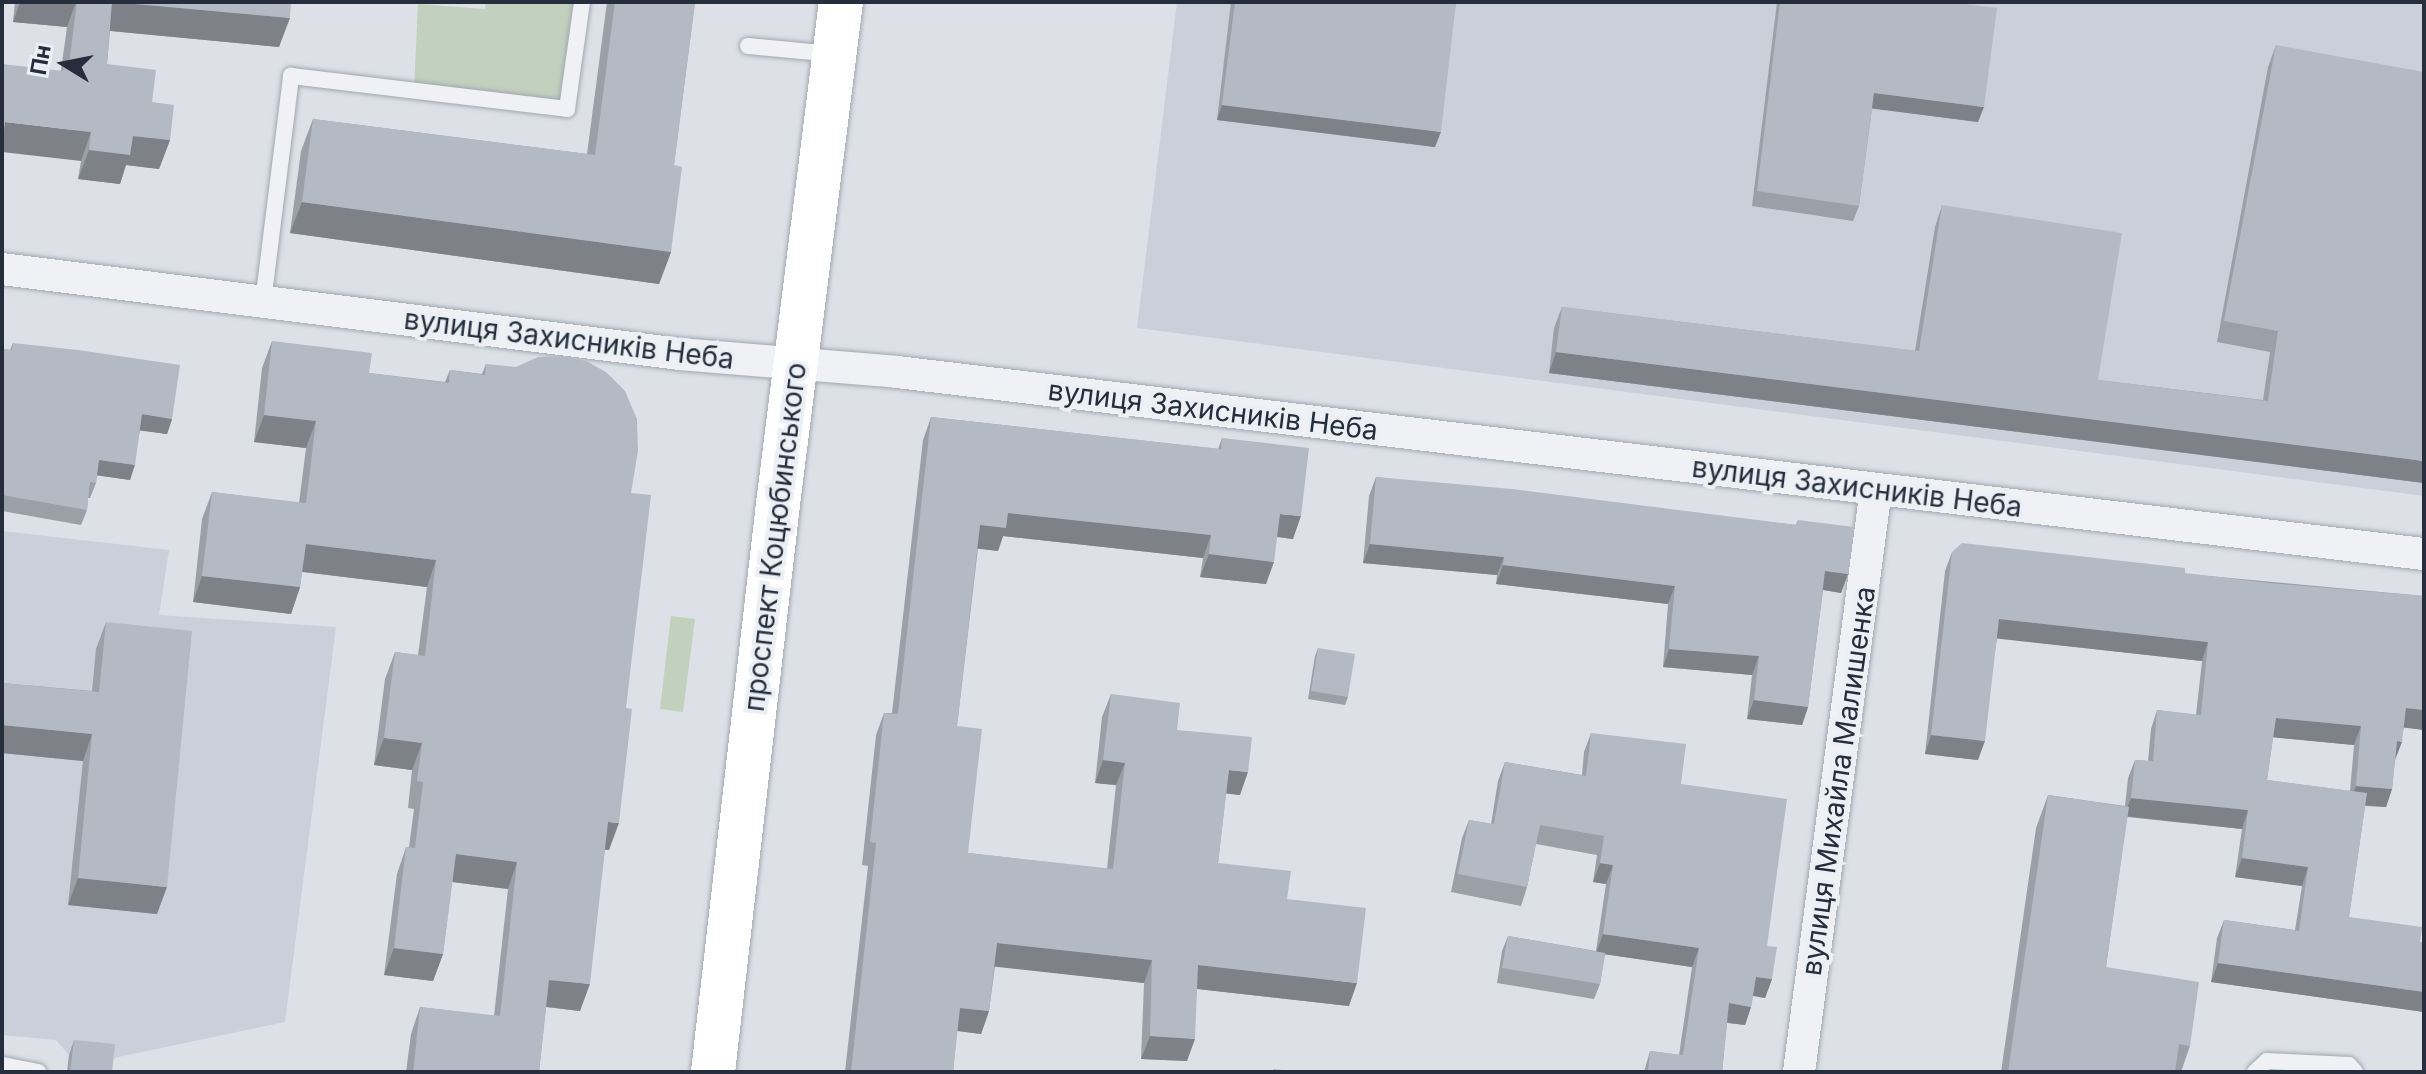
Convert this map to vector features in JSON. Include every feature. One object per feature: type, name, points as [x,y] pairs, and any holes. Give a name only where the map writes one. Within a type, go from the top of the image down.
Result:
[{"type":"main road","name":"проспект Коцюбинського","points":[[713,1072],[795,364],[841,2]]},
{"type":"street","name":"вулиця Захисників Неба","points":[[2,269],[665,352],[911,374],[2424,554]]},
{"type":"street","name":"вулиця Михайла Малишенка","points":[[1799,1072],[1876,489]]},
{"type":"lane","points":[[263,302],[291,76],[567,109],[582,2]]},
{"type":"lane","points":[[748,46],[834,54]]},
{"type":"lane","points":[[2255,1072],[2267,1061],[2349,1065],[2355,1072]]},
{"type":"lane","points":[[2,1065],[38,1072]]},
{"type":"shaded area","points":[[1177,2],[2424,2],[2424,496],[1137,328]]},
{"type":"shaded area","points":[[2,531],[169,550],[159,615],[336,627],[285,1022],[109,1059],[69,1055],[56,1040],[2,1035]]},
{"type":"green space","points":[[486,2],[582,2],[567,109],[414,90],[418,4],[485,9]]},
{"type":"green space","points":[[671,616],[695,619],[683,712],[660,709]]},
{"type":"building","points":[[77,2],[112,2],[107,64],[156,70],[152,102],[174,105],[170,140],[133,136],[130,155],[89,150],[91,132],[5,122],[2,146],[2,64],[63,71],[64,63],[69,64]]},
{"type":"building","points":[[115,2],[291,2],[290,18]]},
{"type":"building","points":[[615,2],[695,2],[674,165],[682,167],[671,252],[302,202],[313,119],[595,155]]},
{"type":"building","points":[[1235,2],[1456,2],[1441,132],[1222,105]]},
{"type":"building","points":[[1780,2],[1949,2],[1997,8],[1984,107],[1874,93],[1859,206],[1757,191]]},
{"type":"building","points":[[2276,45],[2424,72],[2424,461],[1556,352],[1562,307],[1919,351],[1942,205],[2122,233],[2098,380],[2268,401],[2278,331],[2224,321]]},
{"type":"building","points":[[272,341],[372,353],[369,373],[449,383],[450,370],[485,375],[486,364],[516,367],[538,357],[563,356],[586,361],[606,372],[625,391],[637,419],[638,451],[631,493],[651,495],[626,708],[632,709],[619,823],[608,822],[590,984],[549,980],[539,1072],[413,1072],[420,1007],[500,1016],[517,862],[456,854],[443,954],[394,948],[406,847],[415,848],[423,782],[417,781],[422,743],[384,738],[395,652],[425,656],[436,560],[306,544],[300,587],[202,576],[212,492],[306,503],[316,421],[264,415]]},
{"type":"building","points":[[13,343],[180,365],[172,419],[142,414],[135,465],[99,460],[96,483],[90,482],[87,510],[2,495],[2,349],[12,350]]},
{"type":"building","points":[[931,417],[1221,449],[1222,438],[1309,448],[1301,516],[1280,514],[1274,562],[1209,554],[1211,535],[1008,513],[1006,528],[980,525],[957,726],[982,729],[968,853],[1113,869],[1125,763],[1103,760],[1111,694],[1180,703],[1177,730],[1252,737],[1248,772],[1229,770],[1218,863],[1291,871],[1287,899],[1366,908],[1357,983],[1198,965],[1195,1039],[1150,1036],[1152,960],[997,943],[989,1011],[960,1008],[953,1072],[851,1072],[876,843],[870,842],[884,713],[898,714]]},
{"type":"building","points":[[1376,477],[1512,489],[1797,525],[1798,520],[1854,527],[1848,574],[1825,571],[1808,707],[1754,700],[1759,656],[1669,649],[1675,586],[1503,565],[1504,557],[1370,544]]},
{"type":"building","points":[[1962,543],[2185,568],[2185,573],[2269,583],[2424,596],[2424,710],[2406,708],[2402,742],[2397,741],[2392,789],[2356,786],[2361,726],[2276,718],[2267,780],[2367,793],[2349,917],[2422,927],[2420,942],[2424,943],[2424,992],[2218,963],[2224,920],[2299,931],[2308,867],[2242,858],[2248,810],[2131,798],[2135,760],[2153,761],[2157,710],[2201,715],[2208,642],[1999,619],[1985,741],[1931,735],[1952,552]]},
{"type":"building","points":[[106,622],[192,631],[167,887],[78,878],[92,734],[2,725],[2,683],[99,692]]},
{"type":"building","points":[[1318,648],[1355,654],[1348,697],[1311,691]]},
{"type":"building","points":[[1591,733],[1686,744],[1681,784],[1787,799],[1767,946],[1777,947],[1772,979],[1756,977],[1751,1007],[1729,1003],[1722,1072],[1648,1072],[1650,1051],[1683,1055],[1699,948],[1603,934],[1613,865],[1600,863],[1604,836],[1540,825],[1527,887],[1458,874],[1469,820],[1494,824],[1505,762],[1586,776]]},
{"type":"building","points":[[2048,795],[2129,807],[2106,967],[2199,982],[2190,1046],[2179,1044],[2175,1072],[2008,1072]]},
{"type":"building","points":[[1508,936],[1605,953],[1600,984],[1502,968]]},
{"type":"building","points":[[74,1040],[115,1044],[112,1072],[70,1072]]},
{"type":"building","points":[[1273,1069],[1303,1072],[1273,1072]]}]
